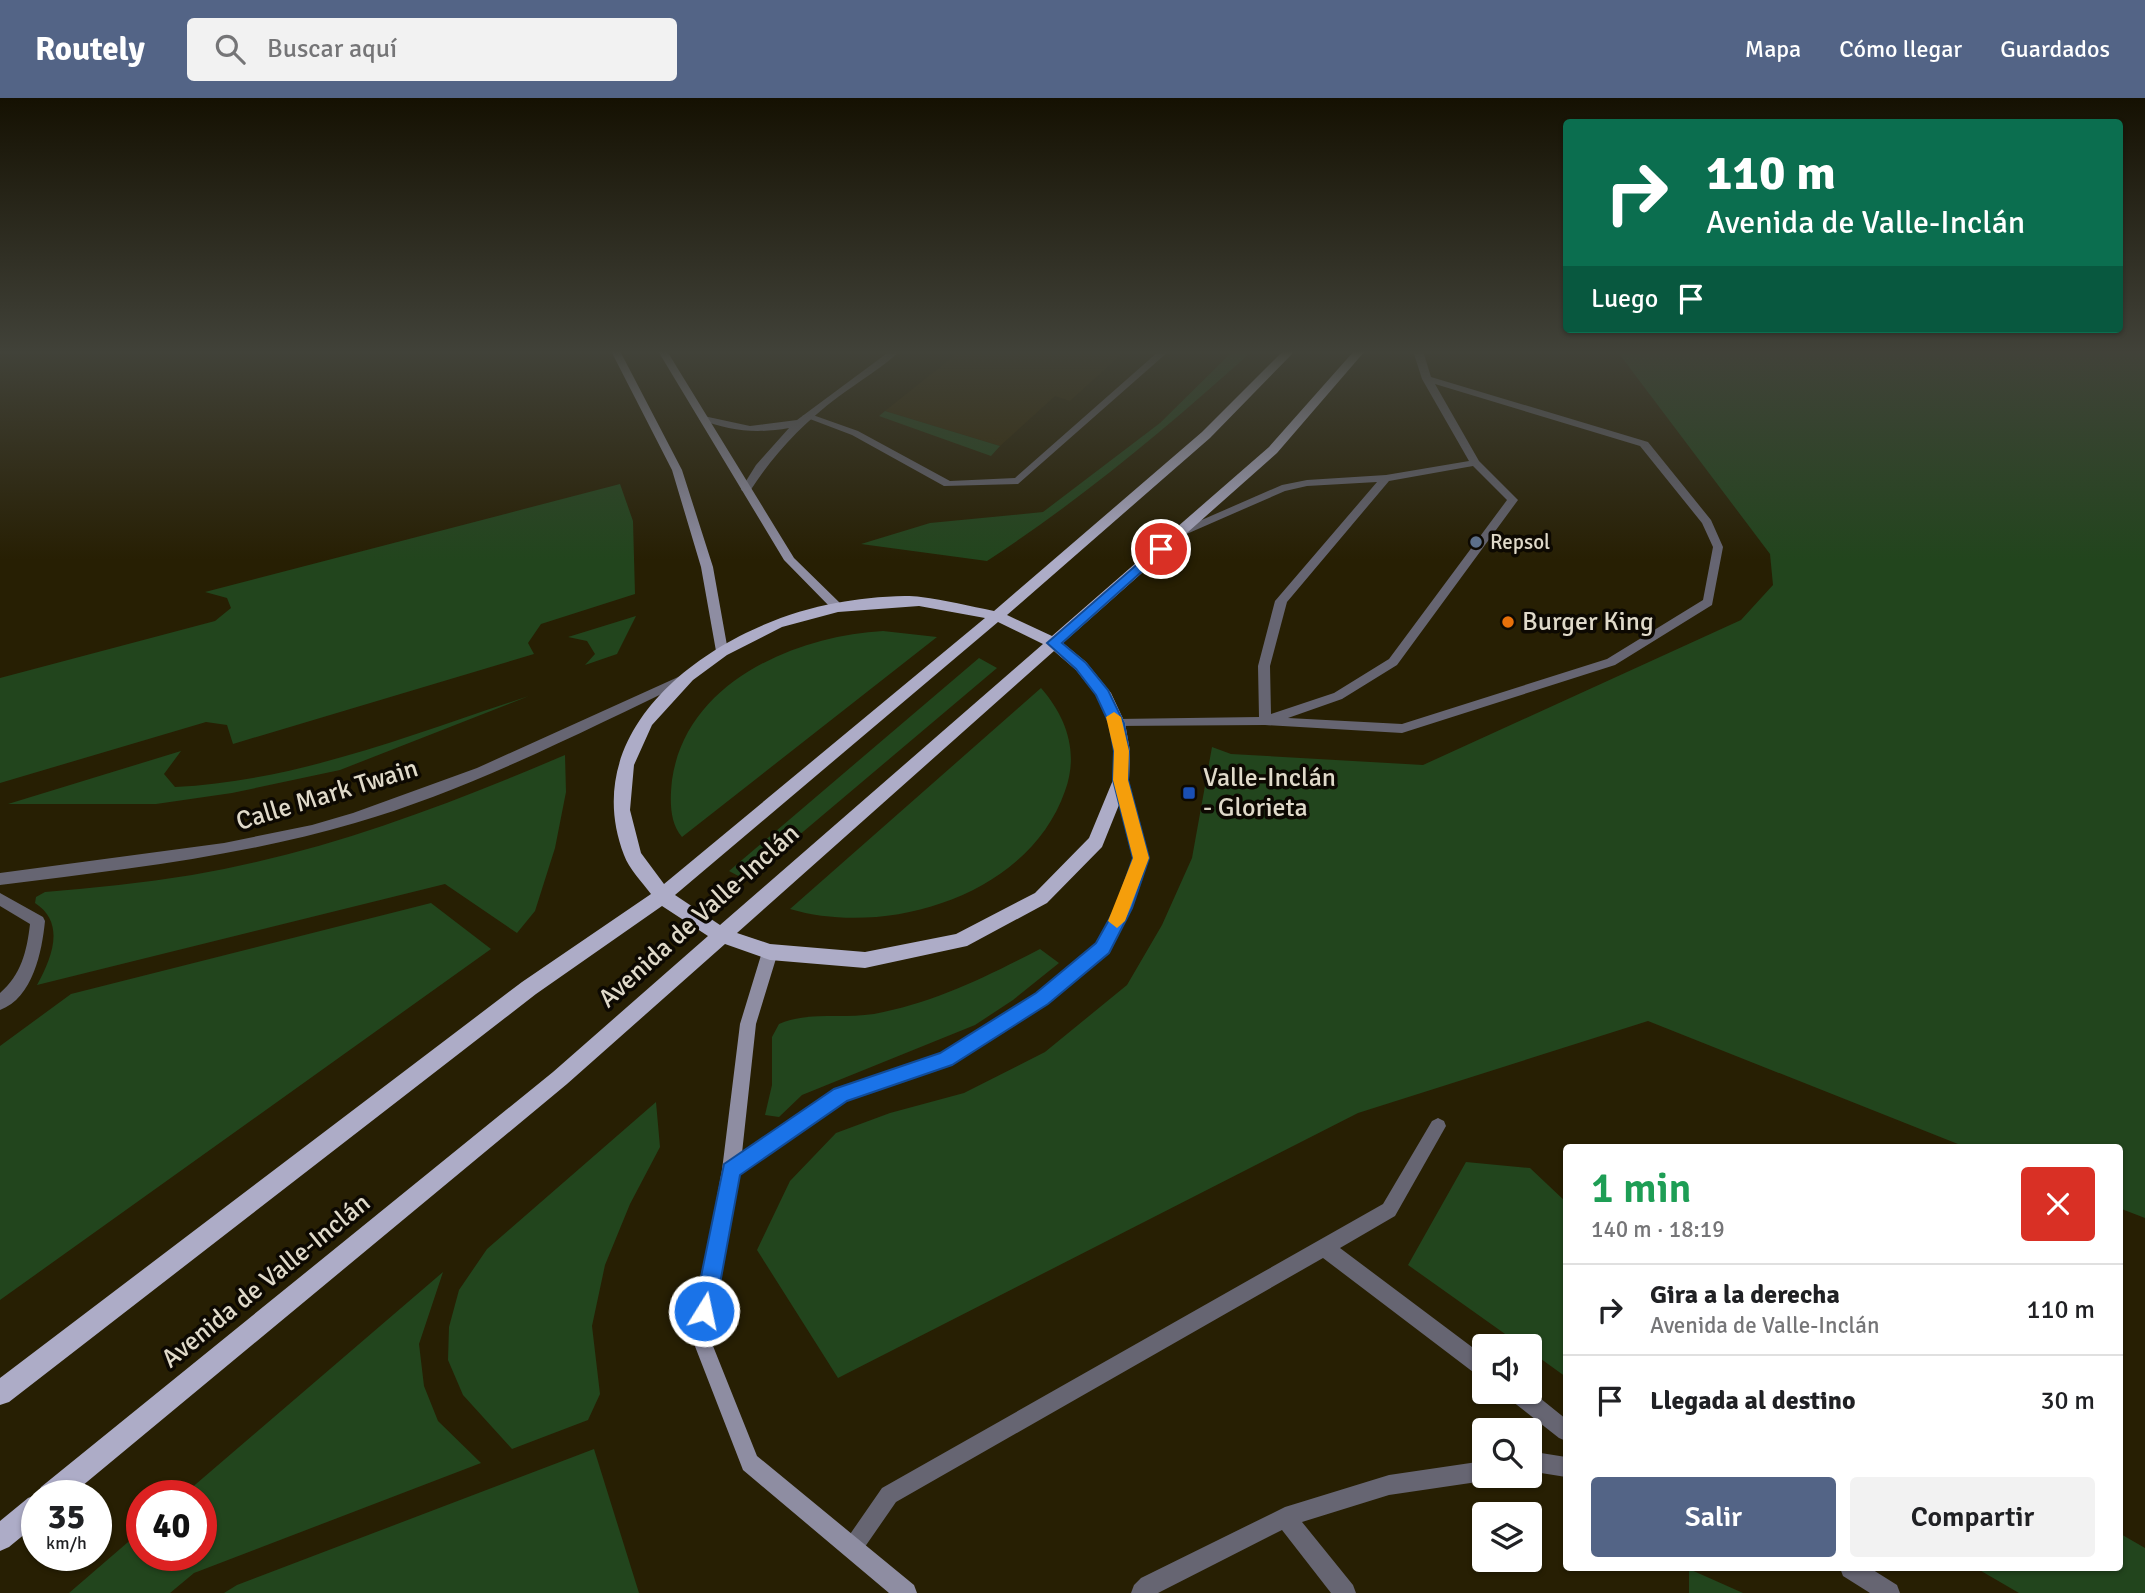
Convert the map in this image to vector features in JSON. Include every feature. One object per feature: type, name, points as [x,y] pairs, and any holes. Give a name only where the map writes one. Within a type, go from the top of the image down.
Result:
[{"type":"main road","points":[[651,421],[677,470],[707,567],[722,651]]},
{"type":"main road","points":[[704,421],[790,560],[836,607]]},
{"type":"main road","name":"Avenida de Valle-Inclán","points":[[0,1393],[529,988],[662,896],[997,616],[1220,421]]},
{"type":"main road","name":"Avenida de Valle-Inclán","points":[[70,1480],[560,1078],[1273,450],[1299,421]]},
{"type":"main road","points":[[731,1170],[841,1095],[946,1059],[1042,999],[1102,948],[1124,908],[1141,858],[1121,780],[1122,751],[1116,723],[1103,693],[1081,666],[1054,643],[997,616],[919,601],[836,607],[778,624],[722,651],[688,676],[645,722],[626,765],[621,810],[633,855],[662,896],[720,935],[770,952],[865,960],[960,941],[1041,898],[1050,889],[1096,842],[1121,780]]},
{"type":"main road","points":[[770,952],[748,1024],[731,1170],[700,1336],[750,1463],[905,1593]]},
{"type":"main road","points":[[0,1538],[21,1520]]},
{"type":"street","points":[[709,421],[734,430],[765,430],[797,421]]},
{"type":"street","points":[[746,489],[757,469],[801,421]]},
{"type":"street","points":[[810,421],[855,433],[948,484],[1018,481],[1086,421]]},
{"type":"street","points":[[1265,721],[1338,696],[1393,662],[1513,500],[1475,463],[1451,421]]},
{"type":"street","points":[[1116,723],[1265,721],[1402,729],[1611,662],[1708,602],[1718,547],[1707,522],[1644,444],[1566,421]]},
{"type":"street","points":[[1178,534],[1282,488],[1307,483],[1386,478],[1475,463]]},
{"type":"street","points":[[1265,721],[1264,666],[1281,601],[1386,478]]},
{"type":"street","name":"Calle Mark Twain","points":[[0,879],[232,848],[355,818],[458,780],[688,676]]},
{"type":"street","points":[[0,899],[38,921],[33,962],[10,995],[0,1003]]},
{"type":"street","points":[[853,1547],[889,1495],[1390,1210],[1438,1126]]},
{"type":"street","points":[[1325,1248],[1472,1359]]},
{"type":"street","points":[[1532,1404],[1563,1429]]},
{"type":"street","points":[[1542,1463],[1563,1467]]},
{"type":"street","points":[[1142,1593],[1149,1586],[1285,1517],[1390,1485],[1472,1473]]},
{"type":"street","points":[[1285,1517],[1345,1593]]},
{"type":"street","points":[[1856,1571],[1889,1593]]},
{"type":"shaded area","points":[[917,421],[1028,421],[1000,446]]},
{"type":"green space","points":[[892,421],[917,421],[1000,446],[991,456]]},
{"type":"green space","points":[[1172,421],[1057,513],[987,561],[861,544],[930,523],[1043,512],[1160,423]]},
{"type":"green space","points":[[1670,421],[2145,421],[2145,1218],[2123,1210],[2123,1144],[1958,1144],[1648,1021],[1358,1113],[838,1378],[757,1250],[790,1181],[836,1133],[890,1113],[964,1093],[1045,1052],[1127,985],[1162,925],[1192,858],[1212,747],[1231,754],[1423,765],[1741,620],[1773,585],[1770,554]]},
{"type":"green space","points":[[620,484],[633,521],[635,594],[541,624],[528,643],[534,654],[233,744],[227,725],[206,722],[0,783],[0,678],[215,621],[231,608],[227,598],[205,592]]},
{"type":"green space","points":[[636,616],[617,654],[585,665],[595,654],[587,641],[568,637]]},
{"type":"green space","points":[[883,631],[937,637],[682,837],[675,824],[671,802],[672,780],[681,746],[698,716],[722,691],[750,671],[781,655],[849,635]]},
{"type":"green space","points":[[979,658],[997,668],[746,880],[729,871]]},
{"type":"green space","points":[[1041,688],[1064,724],[1071,763],[1065,791],[1047,827],[1021,857],[988,882],[951,900],[911,912],[869,917],[828,917],[790,909]]},
{"type":"green space","points":[[529,696],[340,770],[232,793],[156,804],[8,804],[181,751],[164,774],[175,787],[266,776],[355,754]]},
{"type":"green space","points":[[565,755],[566,792],[555,848],[535,911],[517,933],[445,884],[37,985],[47,964],[53,941],[50,920],[45,911],[35,903],[36,897],[45,892],[174,878],[288,854],[429,810]]},
{"type":"green space","points":[[431,903],[491,949],[0,1300],[0,1046],[71,994]]},
{"type":"green space","points":[[1040,949],[1059,963],[1013,1000],[975,1025],[802,1095],[779,1117],[765,1115],[772,1085],[772,1037],[779,1024],[814,1016],[874,1014],[918,1003],[980,979]]},
{"type":"green space","points":[[656,1102],[660,1147],[630,1204],[605,1265],[592,1326],[600,1394],[588,1420],[512,1449],[463,1395],[448,1360],[449,1327],[459,1290],[487,1249]]},
{"type":"green space","points":[[1466,1162],[1530,1168],[1563,1199],[1563,1375],[1542,1360],[1542,1334],[1505,1334],[1408,1265]]},
{"type":"green space","points":[[443,1272],[419,1344],[424,1386],[438,1421],[481,1463],[217,1564],[217,1480],[201,1480]]},
{"type":"green space","points":[[594,1449],[639,1593],[224,1593],[237,1585]]},
{"type":"green space","points":[[2123,1535],[2145,1548],[2145,1593],[2019,1593],[1981,1571],[2123,1571]]},
{"type":"green space","points":[[126,1544],[126,1571],[199,1571],[170,1593],[69,1593],[94,1571],[112,1571],[112,1556]]},
{"type":"green space","points":[[1689,1571],[1694,1571],[1743,1593],[1689,1593]]},
{"type":"slow traffic","points":[[1114,717],[1122,751],[1121,780],[1141,858],[1117,921]]},
{"type":"place","name":"Repsol","points":[[1476,542]]},
{"type":"place","name":"Burger King","points":[[1508,622]]},
{"type":"place","name":"Valle-Inclán - Glorieta","points":[[1189,793]]},
{"type":"route","points":[[704,1311],[731,1170],[841,1095],[946,1059],[1042,999],[1102,948],[1124,908],[1141,858],[1121,780],[1122,751],[1116,723],[1103,693],[1081,666],[1054,643],[1161,549]]}]
